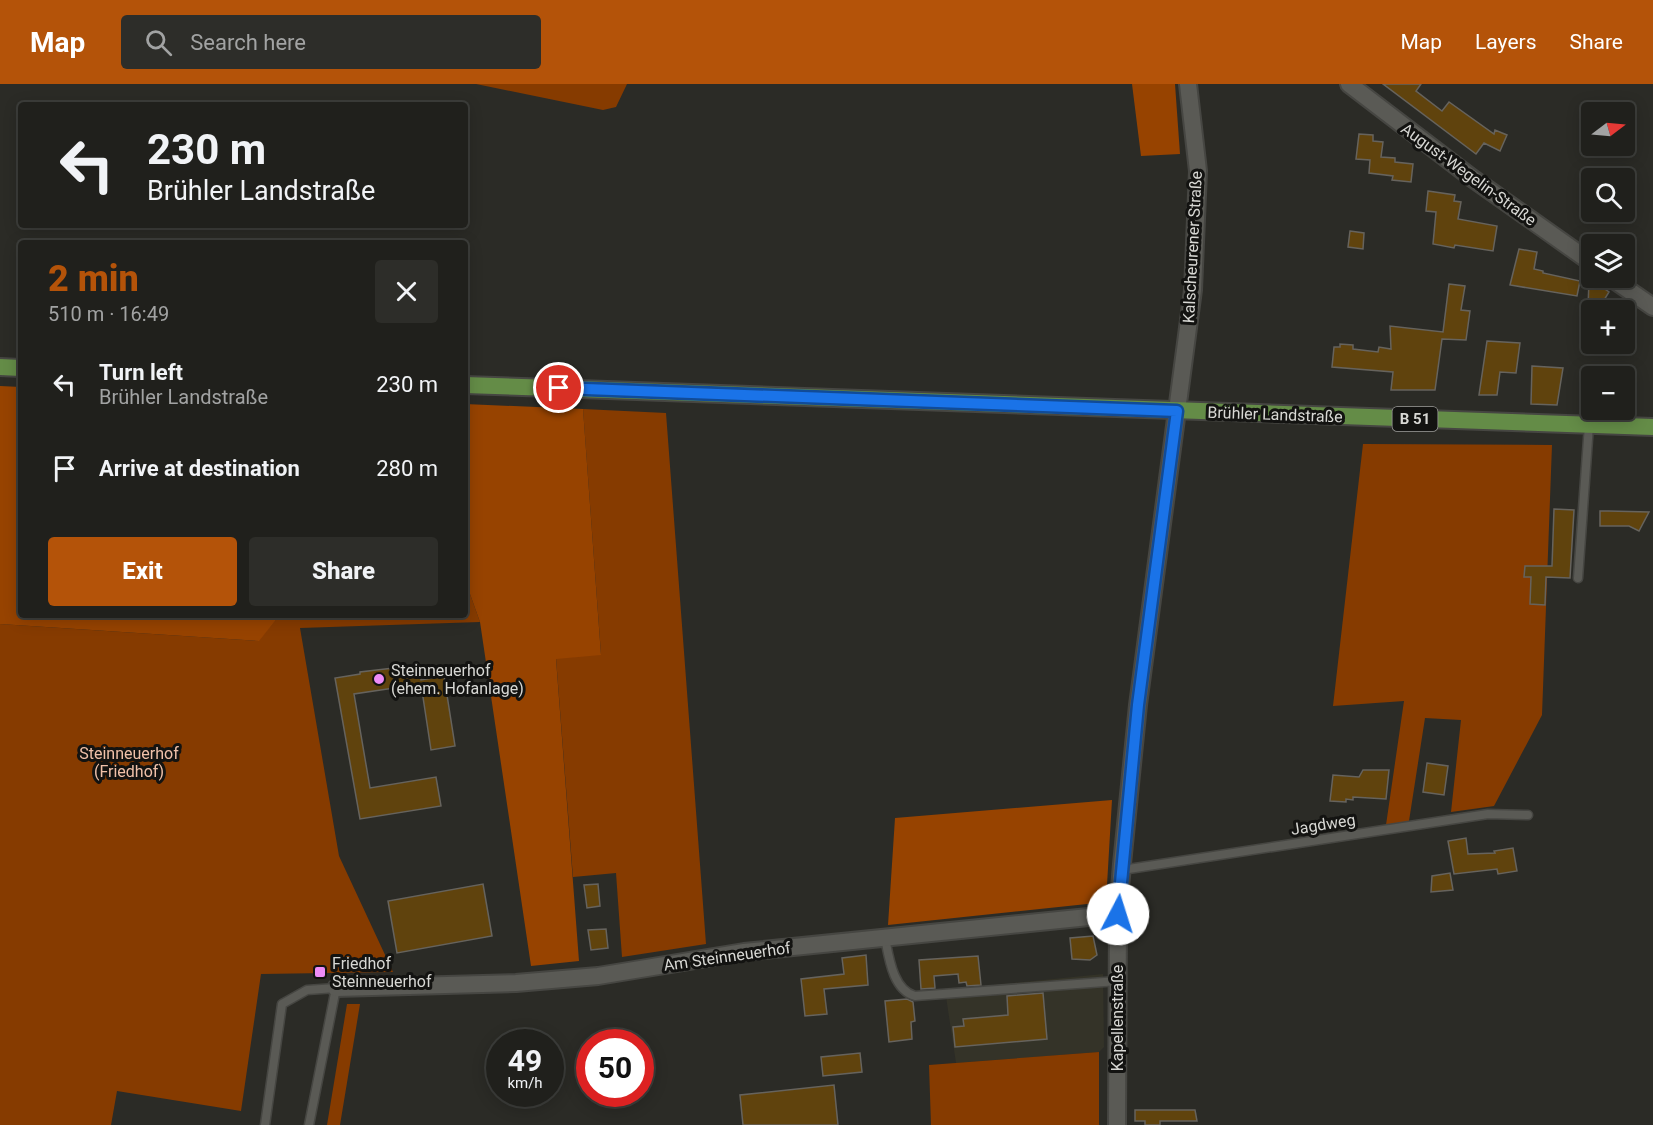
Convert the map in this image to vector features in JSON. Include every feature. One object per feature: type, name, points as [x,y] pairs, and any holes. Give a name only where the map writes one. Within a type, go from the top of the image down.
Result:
[{"type":"main road","points":[[0,367],[18,368]]},
{"type":"main road","name":"Brühler Landstraße","points":[[468,385],[1653,427]]},
{"type":"street","name":"Kalscheurener Straße","points":[[1177,411],[1193,290],[1198,171],[1188,84]]},
{"type":"street","name":"August-Wegelin-Straße","points":[[1348,84],[1472,178],[1581,255]]},
{"type":"street","points":[[1625,288],[1653,307]]},
{"type":"street","name":"Kapellenstraße","points":[[1117,1125],[1118,914],[1138,705],[1177,411]]},
{"type":"street","name":"Am Steinneuerhof","points":[[336,988],[516,983],[598,976],[744,952],[1118,914]]},
{"type":"lane","points":[[1578,578],[1588,425]]},
{"type":"lane","name":"Jagdweg","points":[[1122,870],[1488,814],[1528,815]]},
{"type":"lane","points":[[885,938],[889,959],[899,986],[905,993],[915,996],[1118,981]]},
{"type":"lane","points":[[275,1125],[265,1124],[282,1004],[307,990],[336,988],[309,1125]]},
{"type":"shaded area","points":[[1132,84],[1175,84],[1180,154],[1141,156]]},
{"type":"shaded area","points":[[0,386],[18,387],[18,618],[278,618],[259,641],[0,624]]},
{"type":"shaded area","points":[[468,404],[583,409],[601,655],[556,659],[579,961],[531,966],[480,622],[468,588]]},
{"type":"shaded area","points":[[1112,800],[1106,902],[888,925],[895,818]]},
{"type":"shaded area","points":[[1103,974],[1104,1047],[1099,1052],[956,1063],[945,990]]},
{"type":"green space","points":[[476,84],[627,84],[616,107],[603,110]]},
{"type":"green space","points":[[583,409],[666,413],[706,944],[622,957],[616,873],[573,877],[556,658],[601,654]]},
{"type":"green space","points":[[1363,444],[1552,445],[1542,715],[1494,806],[1451,812],[1461,720],[1425,718],[1409,821],[1386,825],[1404,701],[1333,706]]},
{"type":"green space","name":"Steinneuerhof (Friedhof)","points":[[468,588],[480,622],[300,628],[339,856],[393,972],[261,974],[241,1111],[117,1091],[111,1125],[0,1125],[0,624],[258,641],[277,618],[468,618]]},
{"type":"green space","points":[[347,1004],[360,1004],[340,1125],[327,1125]]},
{"type":"green space","points":[[1099,1052],[1099,1125],[931,1125],[929,1065]]},
{"type":"building","points":[[1383,84],[1421,84],[1416,91],[1442,111],[1449,102],[1494,134],[1495,130],[1507,135],[1500,151],[1484,143],[1476,154]]},
{"type":"building","points":[[1359,134],[1373,135],[1373,141],[1383,142],[1381,157],[1395,158],[1395,162],[1413,164],[1411,182],[1392,180],[1393,176],[1369,173],[1370,160],[1356,159]]},
{"type":"building","points":[[1428,191],[1455,195],[1454,201],[1461,202],[1458,219],[1497,226],[1493,251],[1433,244],[1436,212],[1426,211]]},
{"type":"building","points":[[1350,231],[1364,233],[1363,249],[1348,247]]},
{"type":"building","points":[[1519,249],[1537,252],[1534,269],[1580,281],[1577,296],[1510,285]]},
{"type":"building","points":[[1449,284],[1465,286],[1461,310],[1470,311],[1466,340],[1442,339],[1435,390],[1391,390],[1393,372],[1332,367],[1334,347],[1340,347],[1340,344],[1353,345],[1353,349],[1378,352],[1379,347],[1391,349],[1390,326],[1443,332]]},
{"type":"building","points":[[1589,288],[1603,288],[1609,292],[1604,300],[1588,300]]},
{"type":"building","points":[[1487,341],[1520,343],[1516,373],[1500,372],[1497,395],[1479,395]]},
{"type":"building","points":[[1532,366],[1563,368],[1557,405],[1531,404]]},
{"type":"building","points":[[1554,509],[1574,510],[1570,578],[1546,577],[1545,605],[1530,604],[1531,577],[1524,577],[1525,566],[1552,566]]},
{"type":"building","points":[[1600,511],[1649,512],[1639,531],[1629,526],[1600,526]]},
{"type":"building","points":[[419,665],[421,680],[444,676],[455,746],[431,750],[421,684],[354,694],[370,788],[436,777],[441,806],[360,819],[335,678],[360,674],[360,672]]},
{"type":"building","points":[[1427,763],[1448,766],[1444,795],[1423,792]]},
{"type":"building","points":[[1363,770],[1389,770],[1386,799],[1353,797],[1353,800],[1346,799],[1346,802],[1330,801],[1333,775],[1359,777]]},
{"type":"building","points":[[1466,838],[1468,854],[1495,853],[1494,851],[1513,848],[1517,871],[1498,874],[1497,869],[1454,874],[1448,841]]},
{"type":"building","points":[[1450,873],[1453,890],[1431,892],[1432,876]]},
{"type":"building","points":[[483,884],[492,936],[397,953],[388,901]]},
{"type":"building","points":[[598,884],[600,906],[587,908],[584,885]]},
{"type":"building","points":[[606,929],[608,948],[591,950],[588,930]]},
{"type":"building","points":[[1093,936],[1097,955],[1090,960],[1072,959],[1070,938]]},
{"type":"building","points":[[866,955],[868,985],[824,989],[827,1014],[805,1016],[801,979],[844,974],[842,958]]},
{"type":"building","points":[[978,956],[981,985],[967,986],[966,982],[959,983],[958,974],[934,976],[935,988],[921,989],[919,960]]},
{"type":"building","points":[[1043,993],[1047,1039],[955,1047],[953,1027],[964,1026],[963,1019],[1008,1015],[1007,996]]},
{"type":"building","points":[[907,999],[913,1002],[915,1021],[911,1022],[912,1039],[889,1042],[885,1001]]},
{"type":"building","points":[[860,1053],[862,1072],[823,1076],[821,1057]]},
{"type":"building","points":[[834,1085],[838,1125],[743,1125],[740,1095]]},
{"type":"building","points":[[1135,1110],[1195,1110],[1197,1121],[1160,1121],[1160,1125],[1145,1125],[1145,1121],[1135,1121]]},
{"type":"place","name":"Steinneuerhof (ehem. Hofanlage)","points":[[379,679]]},
{"type":"place","name":"Friedhof Steinneuerhof","points":[[320,972]]},
{"type":"route","points":[[559,388],[1177,411],[1138,705],[1118,914]]}]
